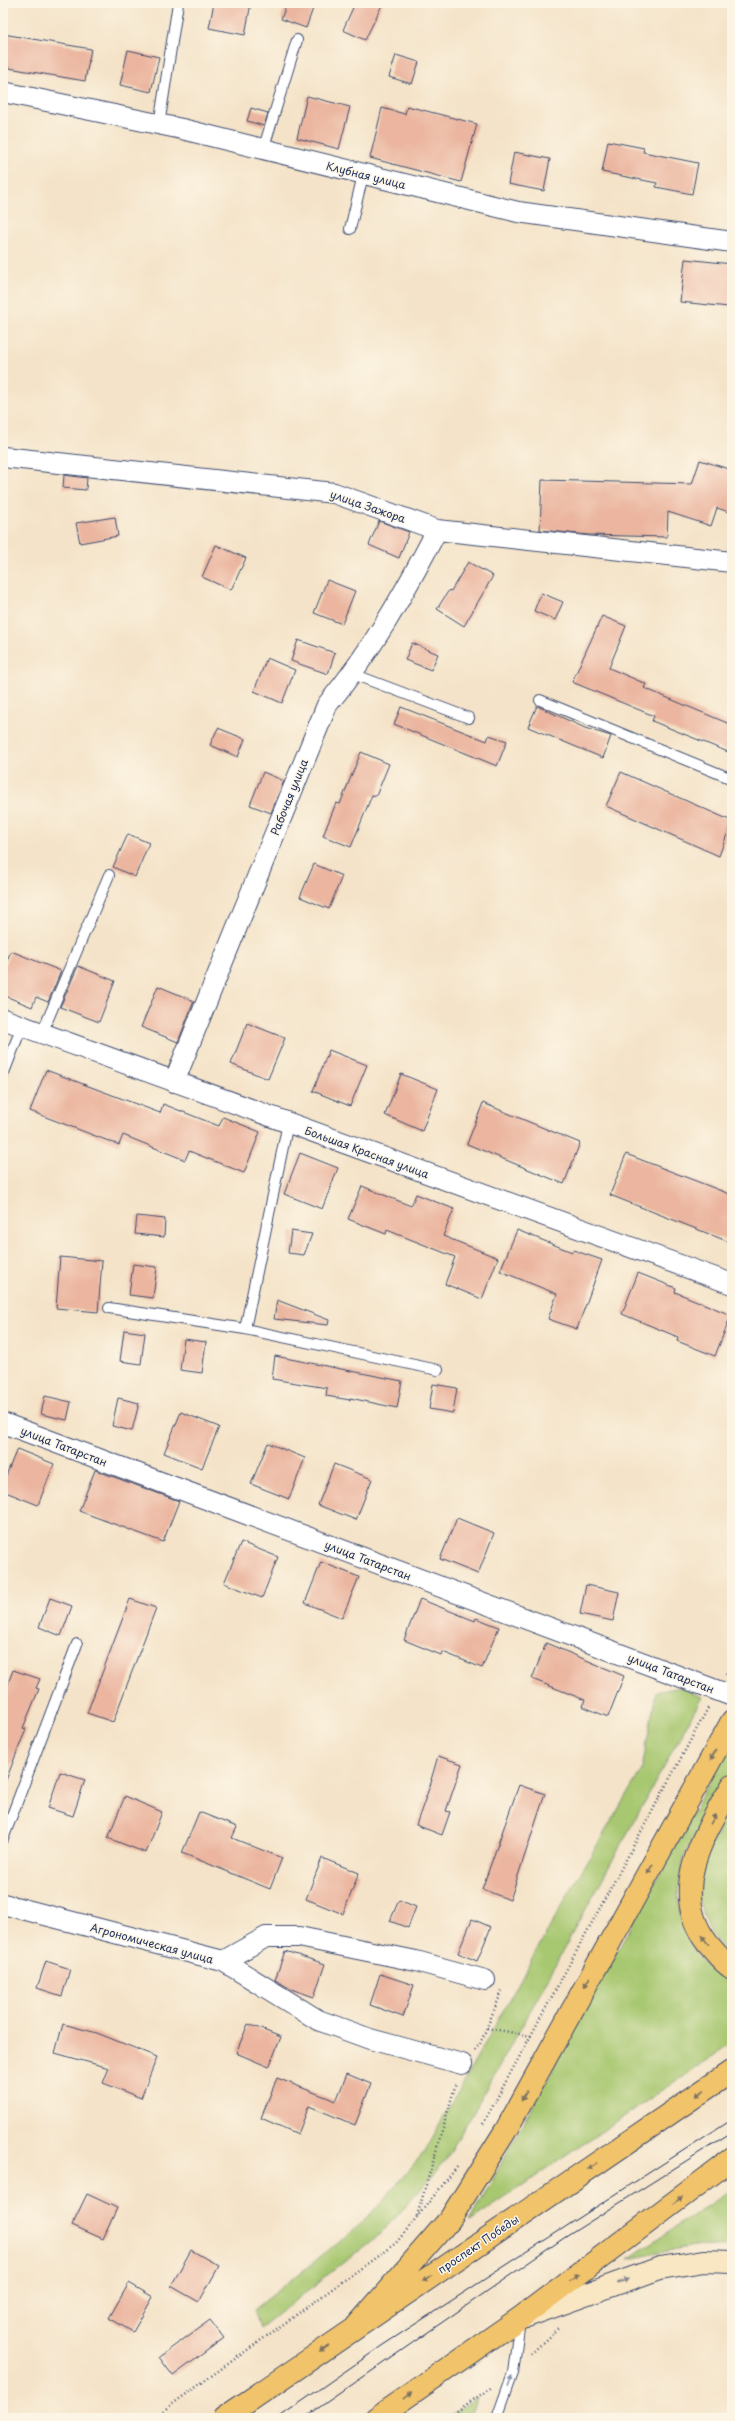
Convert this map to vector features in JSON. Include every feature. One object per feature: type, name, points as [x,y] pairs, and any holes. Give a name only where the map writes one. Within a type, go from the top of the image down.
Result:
[{"type":"main road","points":[[356,2327],[450,2219],[506,2130],[732,1721]]},
{"type":"main road","points":[[732,1786],[697,1850],[688,1897],[700,1934],[724,1964],[732,1968]]},
{"type":"main road","name":"проспект Победы","points":[[224,2418],[732,2071]]},
{"type":"main road","points":[[376,2418],[520,2318],[732,2159]]},
{"type":"street","name":"Клубная улица","points":[[3,92],[158,124],[518,212],[732,242]]},
{"type":"street","name":"улица Зажора","points":[[3,457],[334,492],[437,530],[732,562]]},
{"type":"street","name":"Рабочая улица","points":[[174,1082],[326,705],[353,674],[398,604],[437,530]]},
{"type":"street","name":"Большая Красная улица","points":[[3,1019],[732,1284]]},
{"type":"street","name":"улица Татарстан","points":[[3,1423],[732,1696]]},
{"type":"street","name":"Агрономическая улица","points":[[3,1904],[223,1961],[266,1937],[299,1937],[416,1961],[485,1980]]},
{"type":"street","points":[[223,1961],[318,2020],[370,2039],[462,2064]]},
{"type":"street","points":[[520,2318],[660,2268],[704,2261],[732,2262]]},
{"type":"lane","points":[[158,124],[178,3]]},
{"type":"lane","points":[[263,150],[297,40]]},
{"type":"lane","points":[[350,229],[363,175]]},
{"type":"lane","points":[[353,674],[469,718]]},
{"type":"lane","points":[[540,700],[732,779]]},
{"type":"lane","points":[[42,1033],[109,876]]},
{"type":"lane","points":[[3,1074],[22,1026]]},
{"type":"lane","points":[[245,1329],[288,1123]]},
{"type":"lane","points":[[109,1308],[245,1329],[438,1370]]},
{"type":"lane","points":[[3,1839],[77,1644]]},
{"type":"lane","points":[[497,2418],[513,2372],[520,2318]]},
{"type":"path","points":[[416,2218],[462,2064],[480,2044],[503,1988],[485,1980]]},
{"type":"path","points":[[487,2028],[531,2036]]},
{"type":"path","points":[[447,2418],[513,2372],[560,2326]]},
{"type":"green space","points":[[680,1687],[702,1697],[503,2060],[445,2161],[381,2233],[260,2328],[254,2310],[367,2219],[425,2151],[570,1891],[642,1769],[656,1692]]},
{"type":"green space","points":[[732,1741],[732,1769],[684,1856],[678,1894],[683,1930],[695,1953],[710,1969],[732,1984],[732,2043],[470,2221]]},
{"type":"green space","points":[[732,1804],[732,1955],[711,1936],[698,1899],[705,1857]]},
{"type":"green space","points":[[732,2189],[732,2247],[693,2246],[628,2259]]},
{"type":"green space","points":[[478,2396],[470,2418],[447,2418]]},
{"type":"building","points":[[214,3],[251,3],[245,35],[209,28]]},
{"type":"building","points":[[287,3],[315,3],[306,28],[281,19]]},
{"type":"building","points":[[355,3],[383,3],[365,40],[343,30]]},
{"type":"building","points":[[3,34],[91,49],[85,81],[3,67]]},
{"type":"building","points":[[128,50],[159,57],[151,92],[120,85]]},
{"type":"building","points":[[396,55],[419,62],[412,84],[389,77]]},
{"type":"building","points":[[307,96],[350,107],[339,149],[297,138]]},
{"type":"building","points":[[407,106],[477,124],[461,182],[370,158],[382,108],[405,114]]},
{"type":"building","points":[[251,108],[268,113],[264,126],[247,121]]},
{"type":"building","points":[[608,141],[644,148],[643,152],[698,163],[692,194],[656,187],[657,183],[602,172]]},
{"type":"building","points":[[514,152],[550,159],[544,191],[508,184]]},
{"type":"building","points":[[685,259],[732,264],[729,307],[680,302]]},
{"type":"building","points":[[700,460],[732,470],[732,513],[717,508],[711,526],[668,512],[667,537],[588,535],[540,530],[542,480],[692,484]]},
{"type":"building","points":[[64,475],[87,478],[86,490],[63,488]]},
{"type":"building","points":[[115,517],[118,536],[80,543],[76,523]]},
{"type":"building","points":[[379,521],[409,532],[399,558],[369,545]]},
{"type":"building","points":[[216,545],[246,558],[231,590],[202,577]]},
{"type":"building","points":[[468,562],[493,576],[464,626],[437,609],[449,590],[451,591]]},
{"type":"building","points":[[327,580],[355,591],[342,624],[314,613]]},
{"type":"building","points":[[541,593],[563,602],[555,620],[534,611]]},
{"type":"building","points":[[602,616],[626,626],[609,668],[646,684],[644,688],[732,725],[732,743],[728,752],[652,721],[654,716],[572,682]]},
{"type":"building","points":[[298,640],[335,653],[328,674],[291,661]]},
{"type":"building","points":[[412,643],[438,654],[431,670],[405,660]]},
{"type":"building","points":[[267,658],[295,670],[282,703],[254,691]]},
{"type":"building","points":[[537,706],[585,728],[611,736],[603,758],[528,727]]},
{"type":"building","points":[[401,707],[487,741],[489,735],[507,741],[497,766],[394,724]]},
{"type":"building","points":[[218,728],[245,739],[238,757],[210,745]]},
{"type":"building","points":[[361,752],[389,764],[376,796],[372,795],[351,847],[323,836],[336,803],[340,804]]},
{"type":"building","points":[[263,772],[284,781],[271,813],[250,805]]},
{"type":"building","points":[[621,772],[732,821],[719,856],[606,806]]},
{"type":"building","points":[[128,834],[149,843],[135,877],[113,867]]},
{"type":"building","points":[[314,864],[342,876],[329,909],[300,897]]},
{"type":"building","points":[[11,951],[61,971],[48,1002],[36,997],[32,1007],[3,995],[3,970]]},
{"type":"building","points":[[78,966],[115,981],[99,1022],[60,1007]]},
{"type":"building","points":[[158,986],[194,1001],[178,1042],[141,1027]]},
{"type":"building","points":[[247,1023],[285,1038],[268,1079],[231,1064]]},
{"type":"building","points":[[329,1050],[367,1065],[350,1106],[313,1091]]},
{"type":"building","points":[[46,1070],[160,1113],[163,1104],[219,1126],[223,1117],[260,1132],[244,1173],[189,1151],[185,1160],[123,1135],[119,1145],[30,1111]]},
{"type":"building","points":[[401,1074],[438,1089],[422,1131],[385,1115]]},
{"type":"building","points":[[483,1103],[580,1143],[564,1184],[467,1144]]},
{"type":"building","points":[[300,1153],[338,1168],[322,1209],[284,1194]]},
{"type":"building","points":[[626,1154],[732,1195],[732,1243],[610,1195]]},
{"type":"building","points":[[362,1186],[411,1206],[416,1194],[454,1209],[443,1236],[498,1258],[482,1299],[445,1284],[455,1257],[387,1230],[386,1234],[348,1219]]},
{"type":"building","points":[[137,1216],[165,1219],[164,1237],[135,1234]]},
{"type":"building","points":[[517,1230],[572,1252],[573,1250],[602,1260],[577,1329],[548,1319],[557,1294],[500,1271]]},
{"type":"building","points":[[291,1231],[312,1234],[304,1255],[288,1253]]},
{"type":"building","points":[[60,1257],[102,1261],[98,1312],[56,1308]]},
{"type":"building","points":[[133,1264],[157,1267],[153,1298],[129,1295]]},
{"type":"building","points":[[638,1273],[676,1288],[675,1292],[731,1315],[715,1356],[677,1341],[678,1337],[622,1314]]},
{"type":"building","points":[[277,1300],[329,1320],[328,1325],[274,1319]]},
{"type":"building","points":[[124,1330],[145,1333],[141,1364],[120,1361]]},
{"type":"building","points":[[184,1339],[206,1342],[202,1373],[180,1370]]},
{"type":"building","points":[[275,1356],[402,1381],[397,1408],[350,1398],[350,1400],[326,1396],[327,1388],[272,1379]]},
{"type":"building","points":[[433,1384],[457,1388],[453,1413],[429,1409]]},
{"type":"building","points":[[45,1396],[71,1402],[67,1420],[41,1414]]},
{"type":"building","points":[[118,1398],[139,1403],[132,1431],[112,1426]]},
{"type":"building","points":[[181,1412],[219,1427],[202,1468],[164,1453]]},
{"type":"building","points":[[268,1443],[305,1458],[289,1499],[251,1484]]},
{"type":"building","points":[[17,1449],[54,1464],[38,1505],[3,1491],[3,1483]]},
{"type":"building","points":[[334,1464],[372,1479],[356,1520],[318,1505]]},
{"type":"building","points":[[95,1470],[179,1501],[163,1542],[79,1511]]},
{"type":"building","points":[[457,1518],[494,1533],[478,1574],[440,1559]]},
{"type":"building","points":[[241,1542],[278,1557],[262,1598],[224,1583]]},
{"type":"building","points":[[321,1562],[359,1577],[342,1618],[305,1603]]},
{"type":"building","points":[[586,1585],[619,1592],[613,1621],[580,1614]]},
{"type":"building","points":[[50,1598],[72,1606],[61,1636],[39,1627]]},
{"type":"building","points":[[130,1599],[156,1608],[113,1722],[87,1713]]},
{"type":"building","points":[[420,1599],[475,1621],[476,1618],[499,1627],[482,1668],[443,1652],[441,1655],[404,1640]]},
{"type":"building","points":[[546,1643],[624,1676],[608,1717],[582,1706],[585,1700],[532,1679]]},
{"type":"building","points":[[13,1670],[40,1679],[36,1688],[39,1689],[23,1728],[26,1729],[4,1785],[3,1697]]},
{"type":"building","points":[[438,1756],[462,1764],[446,1811],[450,1812],[442,1835],[416,1825],[432,1780]]},
{"type":"building","points":[[60,1772],[85,1780],[73,1816],[48,1808]]},
{"type":"building","points":[[519,1785],[545,1794],[510,1900],[482,1889]]},
{"type":"building","points":[[125,1796],[162,1812],[146,1853],[108,1838]]},
{"type":"building","points":[[199,1812],[237,1827],[232,1838],[282,1858],[270,1889],[182,1853]]},
{"type":"building","points":[[322,1858],[359,1873],[343,1914],[306,1899]]},
{"type":"building","points":[[399,1900],[416,1907],[408,1928],[390,1921]]},
{"type":"building","points":[[472,1919],[491,1927],[477,1961],[458,1953]]},
{"type":"building","points":[[285,1951],[325,1964],[314,1997],[291,1989],[275,1980]]},
{"type":"building","points":[[46,1961],[70,1969],[62,1996],[37,1988]]},
{"type":"building","points":[[380,1974],[414,1985],[403,2017],[370,2005]]},
{"type":"building","points":[[63,2024],[97,2033],[157,2057],[141,2098],[103,2083],[109,2068],[55,2053]]},
{"type":"building","points":[[248,2024],[281,2037],[269,2067],[236,2053]]},
{"type":"building","points":[[347,2074],[371,2084],[355,2125],[309,2106],[298,2134],[261,2118],[277,2078],[336,2101]]},
{"type":"building","points":[[87,2194],[117,2208],[103,2239],[72,2225]]},
{"type":"building","points":[[191,2250],[219,2266],[199,2302],[171,2286]]},
{"type":"building","points":[[129,2283],[153,2297],[133,2332],[109,2318]]},
{"type":"building","points":[[210,2320],[224,2338],[173,2376],[159,2357]]},
{"type":"tram line","points":[[278,2418],[383,2345],[732,2119]]},
{"type":"tram line","points":[[304,2418],[564,2238],[732,2132]]}]
